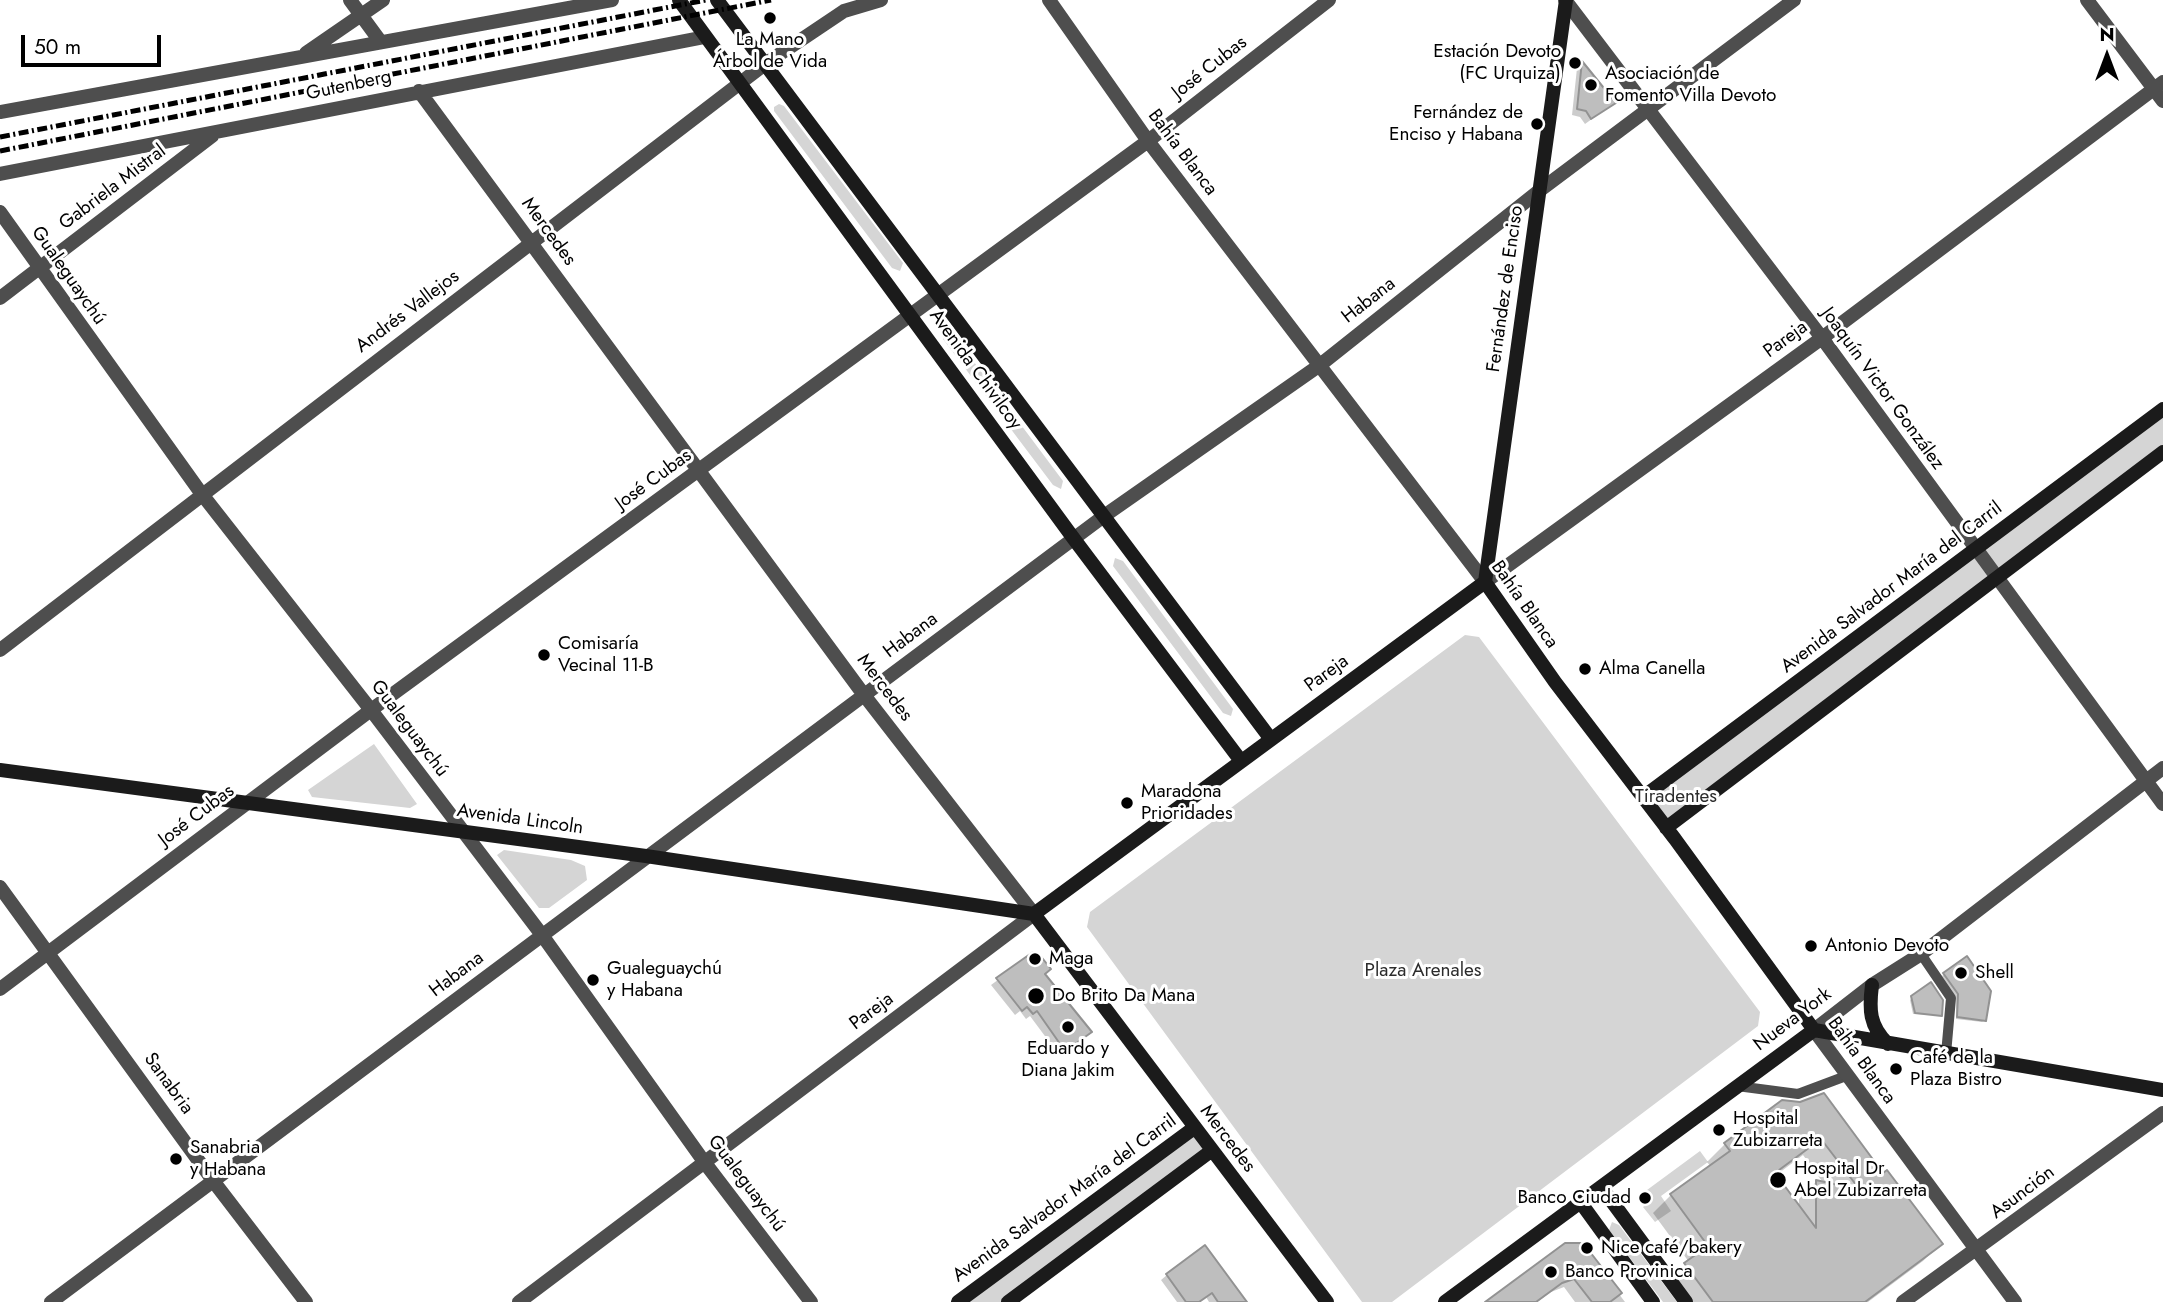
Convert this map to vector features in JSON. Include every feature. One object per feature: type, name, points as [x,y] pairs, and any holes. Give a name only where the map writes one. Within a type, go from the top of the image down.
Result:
[{"type":"street","points":[[350,0],[380,41]]},
{"type":"street","points":[[301,57],[383,0]]},
{"type":"street","name":"Gutenberg","points":[[0,111],[612,0]]},
{"type":"street","name":"Avenida Chivilcoy","points":[[679,0],[1074,539],[1241,761]]},
{"type":"street","name":"Avenida Chivilcoy","points":[[717,0],[1270,738]]},
{"type":"street","name":"Andrés Vallejos","points":[[0,650],[201,493],[765,64],[844,11],[881,0]]},
{"type":"street","name":"Bahía Blanca","points":[[1049,0],[1148,141],[1485,582],[1555,682],[1667,828],[1846,1076],[2015,1302]]},
{"type":"street","name":"José Cubas","points":[[0,989],[245,803],[1148,141],[1329,0]]},
{"type":"street","name":"Joaquín Victor González","points":[[1566,0],[1822,338],[2163,804]]},
{"type":"street","name":"Fernández de Enciso","points":[[1485,582],[1566,0]]},
{"type":"street","name":"Habana","points":[[51,1302],[1104,516],[1320,365],[1539,191],[1794,0]]},
{"type":"street","points":[[2087,0],[2160,90]]},
{"type":"street","name":"Gutenberg","points":[[0,174],[705,37]]},
{"type":"street","name":"Pareja","points":[[519,1302],[1270,738],[2160,90]]},
{"type":"street","name":"Mercedes","points":[[419,92],[864,695],[1034,914],[1327,1302]]},
{"type":"street","name":"Gabriela Mistral","points":[[0,298],[216,133]]},
{"type":"street","name":"Gualeguaychú","points":[[0,212],[38,269],[201,493],[542,935],[705,1163],[811,1302]]},
{"type":"street","name":"Avenida Salvador María del Carril","points":[[1643,797],[2163,409]]},
{"type":"street","points":[[1667,828],[2163,452]]},
{"type":"street","name":"Nueva York","points":[[1445,1302],[1602,1188],[1871,985],[1921,954],[2163,768]]},
{"type":"street","name":"Avenida Lincoln","points":[[0,770],[646,856],[1034,914]]},
{"type":"street","name":"Sanabria","points":[[0,887],[214,1182],[306,1302]]},
{"type":"street","points":[[1871,985],[1870,1017],[1876,1031],[1888,1044]]},
{"type":"street","points":[[1814,1030],[2163,1090]]},
{"type":"street","name":"Asunción","points":[[1903,1302],[1978,1251],[2163,1113]]},
{"type":"street","name":"Avenida Salvador María del Carril","points":[[958,1302],[1194,1128]]},
{"type":"street","points":[[1008,1302],[1211,1151]]},
{"type":"street","points":[[1602,1188],[1686,1302]]},
{"type":"street","points":[[1581,1203],[1653,1302]]},
{"type":"lane","points":[[1921,954],[1951,998],[1946,1054]]},
{"type":"lane","points":[[1737,1086],[1798,1094],[1846,1076]]},
{"type":"green space","points":[[779,104],[784,106],[903,263],[900,271],[892,268],[774,111],[774,107]]},
{"type":"green space","points":[[947,331],[953,334],[1063,481],[1061,489],[1053,485],[943,339],[943,334]]},
{"type":"green space","name":"Tiradentes","points":[[2163,409],[2163,452],[1666,828],[1643,797]]},
{"type":"green space","points":[[1115,558],[1123,561],[1233,709],[1231,716],[1223,713],[1113,566]]},
{"type":"green space","name":"Plaza Arenales","points":[[1465,635],[1479,637],[1760,1012],[1758,1026],[1392,1302],[1362,1302],[1087,927],[1090,912]]},
{"type":"green space","points":[[374,744],[417,804],[410,808],[312,797],[308,790]]},
{"type":"green space","points":[[504,850],[571,860],[585,866],[587,880],[549,908],[539,908],[497,855]]},
{"type":"green space","points":[[1194,1128],[1211,1151],[1008,1302],[958,1302]]},
{"type":"green space","points":[[1700,1151],[1708,1162],[1661,1196],[1671,1211],[1655,1222],[1643,1207],[1653,1199],[1647,1190]]},
{"type":"green space","points":[[1612,1222],[1619,1225],[1677,1302],[1663,1302],[1609,1230]]},
{"type":"building","name":"Asociación de Fomento Villa Devoto","points":[[1582,61],[1616,103],[1591,119],[1586,111],[1577,109]]},
{"type":"building","points":[[1033,952],[1039,954],[1051,969],[1045,974],[1092,1032],[1065,1051],[1037,1011],[1033,1014],[1027,1007],[1022,1011],[996,978]]},
{"type":"building","points":[[1967,956],[1991,991],[1986,1021],[1957,1017],[1958,994],[1943,973]]},
{"type":"building","points":[[1931,982],[1943,1000],[1942,1016],[1915,1013],[1911,996]]},
{"type":"building","name":"Hospital Dr Abel Zubizarreta","points":[[1824,1093],[1883,1173],[1887,1170],[1943,1244],[1865,1302],[1713,1302],[1684,1263],[1708,1246],[1670,1194],[1730,1151],[1724,1143],[1782,1100],[1800,1102]],"holes":[[[1821,1139],[1860,1190],[1816,1180],[1816,1228],[1775,1173]]]},
{"type":"building","points":[[1565,1243],[1583,1243],[1622,1293],[1610,1302],[1592,1302],[1574,1279],[1562,1283],[1536,1302],[1485,1302]]},
{"type":"building","points":[[1205,1245],[1247,1302],[1218,1302],[1212,1293],[1199,1302],[1186,1302],[1166,1274]]},
{"type":"railway","points":[[0,137],[706,0]]},
{"type":"railway","points":[[0,151],[771,0]]},
{"type":"place","name":"La Mano Árbol de Vida","points":[[770,18]]},
{"type":"place","name":"Estación Devoto (FC Urquiza)","points":[[1575,63]]},
{"type":"place","name":"Asociación de Fomento Villa Devoto","points":[[1591,85]]},
{"type":"place","name":"Fernández de Enciso y Habana","points":[[1537,124]]},
{"type":"place","name":"Comisaría Vecinal 11-B","points":[[544,655]]},
{"type":"place","name":"Alma Canella","points":[[1585,669]]},
{"type":"place","name":"Maradona Prioridades","points":[[1127,803]]},
{"type":"place","name":"Antonio Devoto","points":[[1811,946]]},
{"type":"place","name":"Maga","points":[[1035,959]]},
{"type":"place","name":"Shell","points":[[1961,973]]},
{"type":"place","name":"Gualeguaychú y Habana","points":[[593,980]]},
{"type":"place","name":"Do Brito Da Mana","points":[[1036,996]]},
{"type":"place","name":"Eduardo y Diana Jakim","points":[[1068,1027]]},
{"type":"place","name":"Café de la Plaza Bistro","points":[[1896,1069]]},
{"type":"place","name":"Hospital Zubizarreta","points":[[1719,1130]]},
{"type":"place","name":"Sanabria y Habana","points":[[176,1159]]},
{"type":"place","name":"Hospital Dr Abel Zubizarreta","points":[[1778,1180]]},
{"type":"place","name":"Banco Ciudad","points":[[1645,1198]]},
{"type":"place","name":"Nice café/bakery","points":[[1587,1248]]},
{"type":"place","name":"Banco Provinica","points":[[1551,1272]]}]
